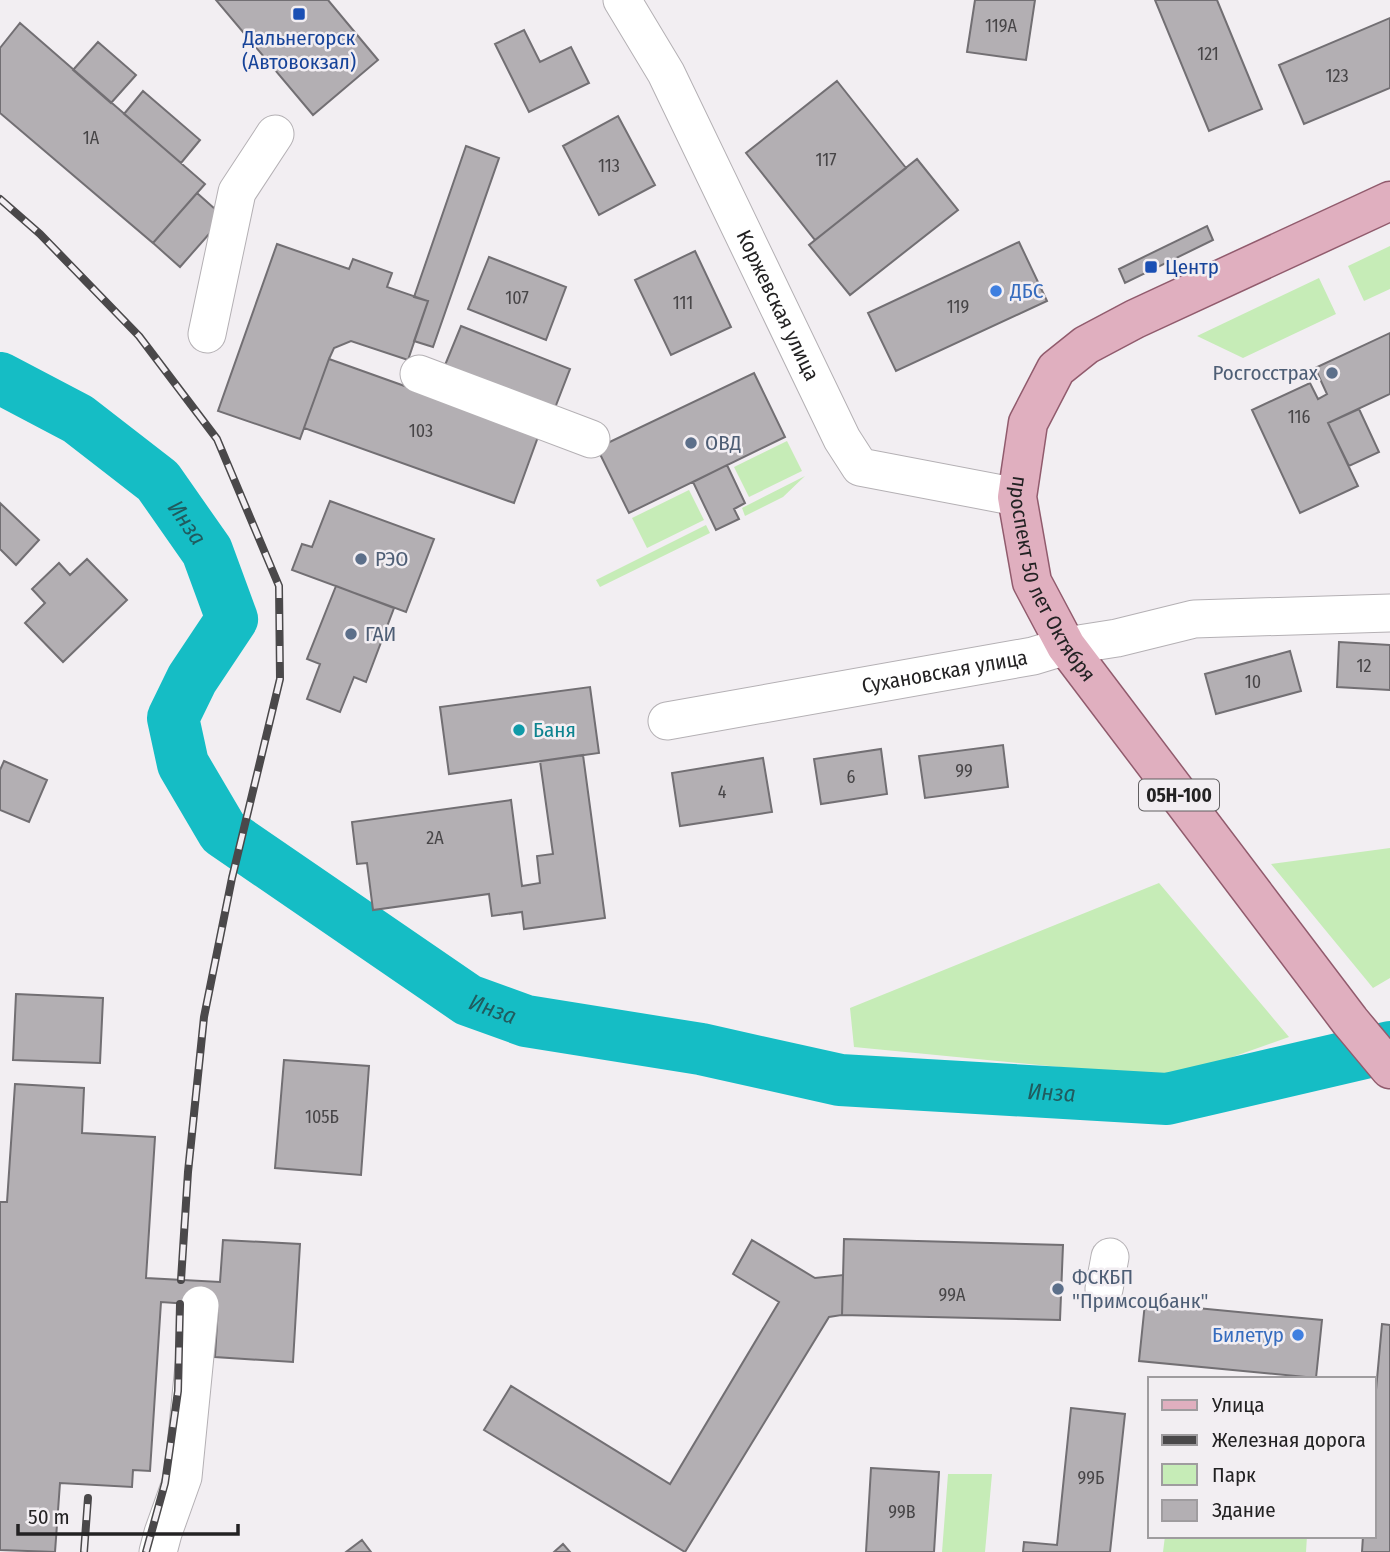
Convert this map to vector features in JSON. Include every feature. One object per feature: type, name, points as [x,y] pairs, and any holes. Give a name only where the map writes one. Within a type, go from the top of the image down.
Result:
[{"type":"main road","name":"проспект 50 лет Октября","points":[[1390,201],[1135,319],[1086,345],[1056,369],[1028,423],[1017,497],[1032,582],[1066,646],[1350,1021],[1390,1069]]},
{"type":"street","name":"Коржевская улица","points":[[622,0],[666,73],[836,426],[860,467],[1017,497]]},
{"type":"street","points":[[207,334],[237,192],[275,134]]},
{"type":"street","points":[[419,374],[591,439]]},
{"type":"street","name":"Сухановская улица","points":[[667,721],[1032,656],[1066,646],[1117,638],[1194,619],[1390,614]]},
{"type":"street","points":[[158,1552],[183,1477],[200,1305]]},
{"type":"green space","points":[[1390,246],[1390,289],[1364,301],[1348,266]]},
{"type":"green space","points":[[1319,278],[1336,314],[1243,358],[1197,336]]},
{"type":"green space","points":[[787,441],[802,471],[749,497],[734,467]]},
{"type":"green space","points":[[805,476],[783,497],[745,516],[742,508]]},
{"type":"green space","points":[[689,490],[704,520],[647,548],[632,518]]},
{"type":"green space","points":[[706,525],[710,533],[600,587],[596,580]]},
{"type":"green space","points":[[1390,848],[1390,978],[1373,988],[1271,864]]},
{"type":"green space","points":[[1159,883],[1289,1037],[1173,1078],[854,1047],[850,1008]]},
{"type":"green space","points":[[948,1474],[992,1474],[985,1552],[942,1552]]},
{"type":"green space","points":[[1165,1538],[1307,1538],[1306,1552],[1163,1552]]},
{"type":"building","points":[[216,0],[328,0],[378,60],[313,115]]},
{"type":"building","points":[[975,0],[1035,0],[1026,60],[967,52]]},
{"type":"building","points":[[1155,0],[1217,0],[1262,109],[1209,131]]},
{"type":"building","points":[[1390,18],[1390,88],[1304,124],[1279,65]]},
{"type":"building","points":[[20,23],[205,184],[153,243],[0,113],[0,48]]},
{"type":"building","points":[[524,30],[540,62],[571,47],[589,83],[529,112],[495,44]]},
{"type":"building","points":[[98,42],[136,75],[111,103],[73,70]]},
{"type":"building","points":[[837,81],[906,168],[815,240],[746,153]]},
{"type":"building","points":[[143,91],[200,140],[181,163],[124,114]]},
{"type":"building","points":[[618,116],[655,185],[599,215],[563,146]]},
{"type":"building","points":[[466,146],[499,158],[433,347],[414,341],[428,301],[414,297]]},
{"type":"building","points":[[917,159],[958,210],[850,295],[809,245]]},
{"type":"building","points":[[197,193],[224,217],[180,267],[153,243]]},
{"type":"building","points":[[1207,226],[1213,240],[1125,283],[1119,269]]},
{"type":"building","points":[[1019,242],[1047,301],[896,371],[868,313]]},
{"type":"building","points":[[277,244],[349,269],[353,259],[392,273],[387,287],[428,301],[408,360],[351,341],[334,348],[300,439],[218,411]]},
{"type":"building","points":[[695,251],[731,327],[671,355],[635,280]]},
{"type":"building","points":[[489,257],[566,287],[546,340],[468,309]]},
{"type":"building","points":[[461,326],[570,369],[553,413],[443,370]]},
{"type":"building","points":[[1390,333],[1390,394],[1328,423],[1358,486],[1300,513],[1252,410],[1310,383],[1318,399],[1327,394],[1315,368]]},
{"type":"building","points":[[329,359],[539,434],[514,503],[304,428]]},
{"type":"building","name":"ОВД","points":[[754,373],[785,437],[629,513],[597,448]]},
{"type":"building","points":[[1359,409],[1379,452],[1349,466],[1328,423]]},
{"type":"building","points":[[727,465],[745,503],[734,509],[739,519],[716,530],[693,482]]},
{"type":"building","name":"РЭО","points":[[330,501],[434,539],[406,612],[292,570],[302,544],[312,547]]},
{"type":"building","points":[[0,503],[39,540],[16,565],[0,549]]},
{"type":"building","points":[[87,559],[127,600],[63,662],[25,623],[45,603],[32,589],[59,563],[70,575]]},
{"type":"building","name":"ГАИ","points":[[336,586],[394,608],[366,682],[354,677],[340,712],[307,699],[320,664],[307,659]]},
{"type":"building","points":[[1339,642],[1390,645],[1390,690],[1337,687]]},
{"type":"building","points":[[1290,651],[1301,691],[1216,714],[1205,674]]},
{"type":"building","name":"Баня","points":[[590,687],[599,753],[449,774],[440,707]]},
{"type":"building","points":[[1003,745],[1008,787],[925,798],[919,756]]},
{"type":"building","points":[[881,749],[887,794],[821,804],[814,759]]},
{"type":"building","points":[[583,755],[605,918],[524,929],[522,912],[492,916],[489,894],[373,910],[367,863],[357,864],[352,822],[511,800],[522,886],[540,883],[537,856],[553,854],[540,761]]},
{"type":"building","points":[[763,758],[772,812],[680,826],[672,773]]},
{"type":"building","points":[[4,761],[47,780],[29,822],[0,810],[0,770]]},
{"type":"building","points":[[16,994],[103,998],[100,1063],[13,1060]]},
{"type":"building","points":[[284,1060],[369,1066],[361,1175],[275,1168]]},
{"type":"building","points":[[15,1084],[84,1088],[82,1133],[155,1137],[146,1278],[220,1282],[223,1240],[300,1244],[293,1362],[215,1357],[218,1306],[161,1302],[150,1471],[133,1470],[132,1487],[60,1483],[55,1552],[0,1550],[0,1202],[7,1202]]},
{"type":"building","points":[[844,1239],[1063,1245],[1060,1320],[842,1315]]},
{"type":"building","points":[[752,1240],[815,1278],[843,1275],[842,1315],[829,1317],[685,1552],[484,1430],[511,1386],[670,1484],[779,1302],[733,1274]]},
{"type":"building","points":[[1145,1303],[1322,1320],[1316,1377],[1139,1361]]},
{"type":"building","points":[[1382,1324],[1390,1325],[1390,1552],[1362,1552],[1363,1538],[1376,1538],[1376,1390]]},
{"type":"building","points":[[1071,1408],[1125,1414],[1110,1552],[1023,1552],[1024,1542],[1057,1545]]},
{"type":"building","points":[[871,1468],[939,1472],[934,1552],[866,1552]]},
{"type":"building","points":[[362,1540],[371,1552],[346,1552]]},
{"type":"building","points":[[563,1544],[570,1552],[554,1552]]},
{"type":"waterway","name":"Инза","points":[[0,378],[78,419],[158,481],[207,551],[232,619],[192,679],[173,718],[183,764],[223,832],[468,1000],[526,1021],[701,1049],[840,1080],[1167,1099],[1390,1047]]},
{"type":"railway","points":[[0,199],[40,234],[139,336],[217,439],[279,586],[280,679],[232,878],[204,1017],[188,1172],[181,1280]]},
{"type":"railway","points":[[146,1552],[165,1483],[178,1391],[180,1304]]},
{"type":"railway","points":[[84,1552],[88,1498]]},
{"type":"place","name":"Дальнегорск (Автовокзал)","points":[[299,14]]},
{"type":"place","name":"Центр","points":[[1151,267]]},
{"type":"place","name":"ДБС","points":[[996,291]]},
{"type":"place","name":"Росгосстрах","points":[[1332,373]]},
{"type":"place","name":"ОВД","points":[[691,443]]},
{"type":"place","name":"РЭО","points":[[361,559]]},
{"type":"place","name":"ГАИ","points":[[351,634]]},
{"type":"place","name":"Баня","points":[[519,730]]},
{"type":"place","name":"ФСКБП \"Примсоцбанк\"","points":[[1058,1289]]},
{"type":"place","name":"Билетур","points":[[1298,1335]]}]
